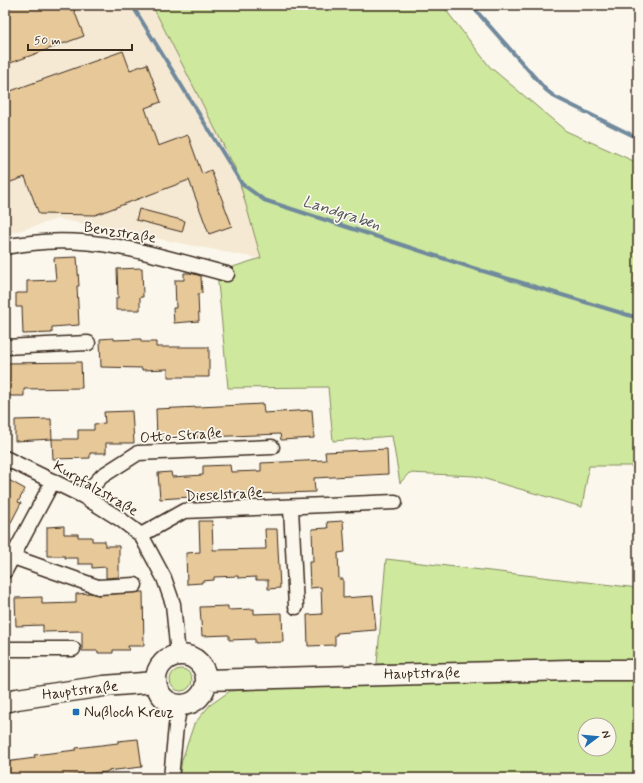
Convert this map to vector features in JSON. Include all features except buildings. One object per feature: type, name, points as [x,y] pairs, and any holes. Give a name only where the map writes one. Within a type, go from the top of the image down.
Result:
[{"type":"main road","points":[[184,655],[196,659],[204,668],[207,680],[203,693],[199,698],[187,704],[180,705],[174,704],[164,698],[158,688],[156,676],[160,666],[168,658],[184,655]]},
{"type":"main road","name":"Hauptstraße","points":[[207,680],[570,670],[638,670]]},
{"type":"main road","name":"Hauptstraße","points":[[5,702],[17,698],[97,687],[156,682]]},
{"type":"street","name":"Benzstraße","points":[[5,247],[50,241],[100,243],[153,254],[227,274]]},
{"type":"street","points":[[5,347],[88,343]]},
{"type":"street","name":"Otto-Straße","points":[[83,496],[102,476],[138,453],[272,447]]},
{"type":"street","name":"Kurpfalzstraße","points":[[5,458],[83,496],[120,519],[141,535],[164,578],[173,604],[178,655]]},
{"type":"street","points":[[5,571],[53,481]]},
{"type":"street","name":"Dieselstraße","points":[[141,535],[184,512],[395,502]]},
{"type":"street","points":[[291,508],[296,607]]},
{"type":"street","points":[[13,557],[98,586],[135,585]]},
{"type":"street","points":[[5,649],[73,649]]},
{"type":"street","points":[[168,778],[180,705]]},
{"type":"shaded area","points":[[5,5],[152,5],[236,170],[261,259],[58,219],[5,235]]},
{"type":"green space","points":[[152,5],[442,5],[490,67],[566,131],[638,163],[638,466],[589,466],[582,507],[475,476],[409,473],[400,483],[392,436],[333,441],[328,387],[228,388],[217,272],[261,258],[236,170]]},
{"type":"green space","points":[[386,559],[638,588],[638,662],[377,664]]},
{"type":"green space","points":[[181,669],[189,672],[192,680],[189,688],[181,691],[173,688],[170,680],[173,672]]},
{"type":"green space","points":[[421,677],[638,678],[638,778],[179,778],[182,760],[194,724],[210,705],[230,691]]},
{"type":"waterway","name":"Landgraben","points":[[132,5],[242,184],[264,200],[473,268],[638,318]]},
{"type":"waterway","points":[[471,5],[546,90],[555,97],[638,138]]},
{"type":"place","name":"Nußloch Kreuz","points":[[76,712]]}]
